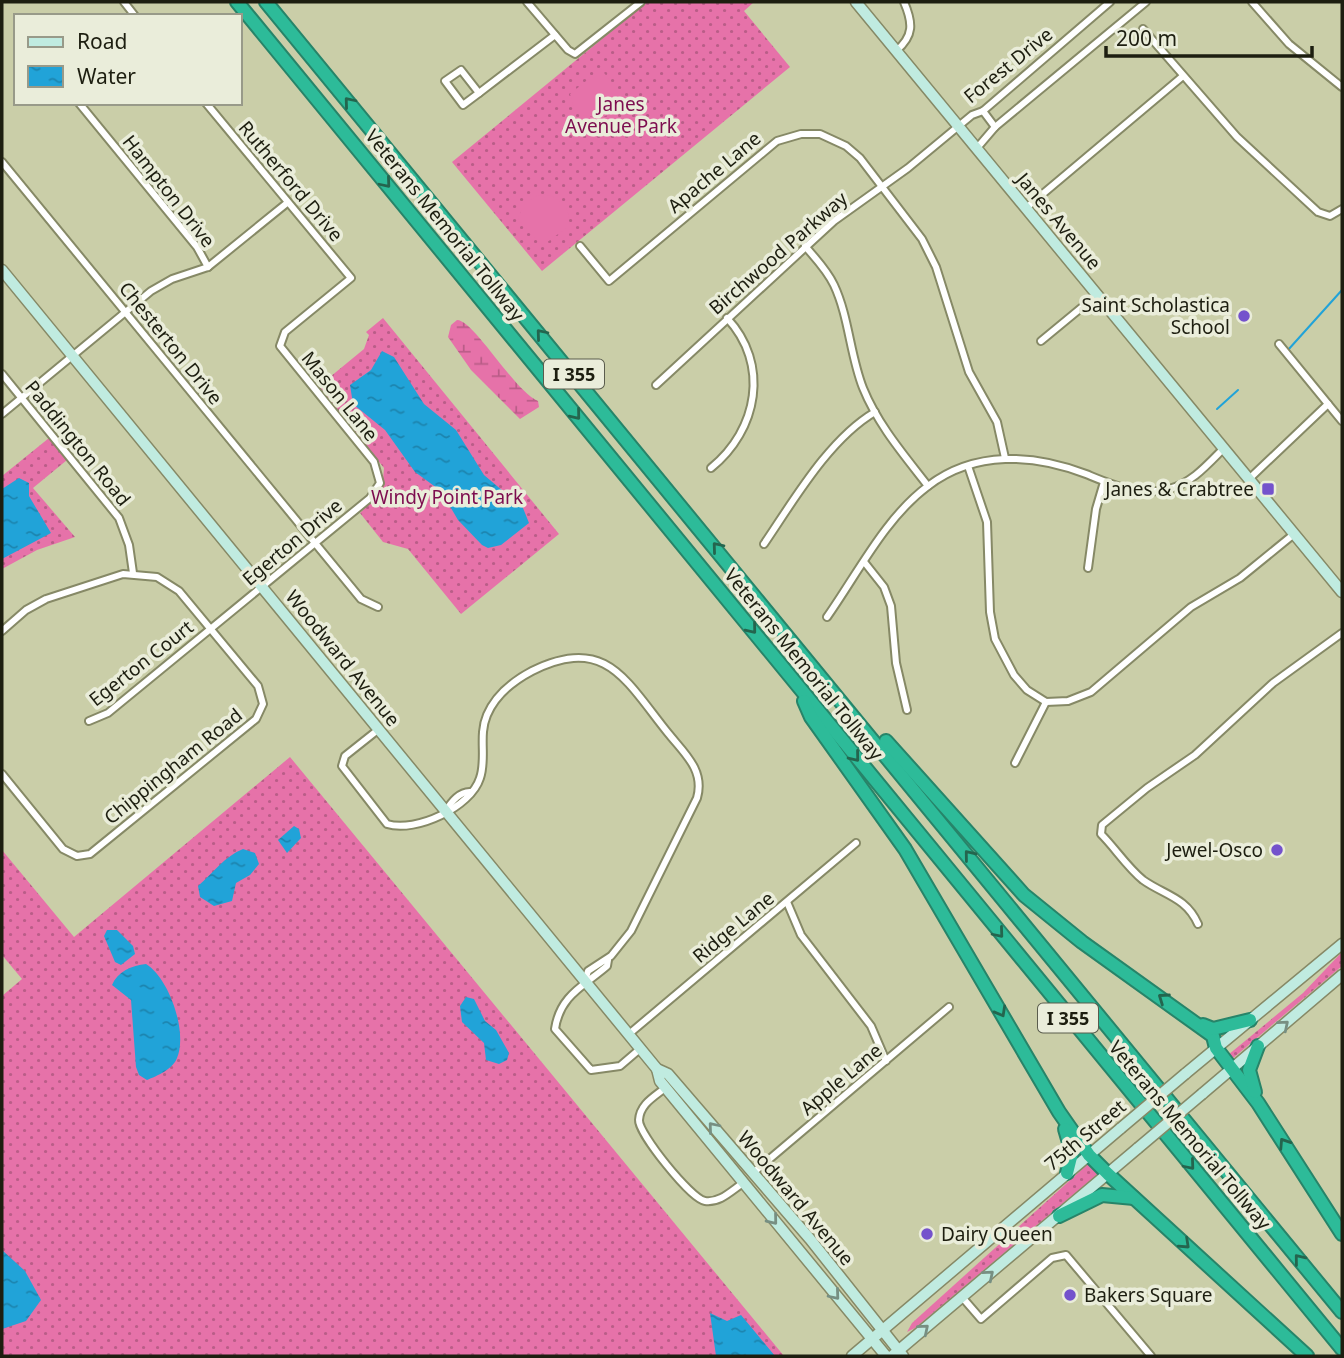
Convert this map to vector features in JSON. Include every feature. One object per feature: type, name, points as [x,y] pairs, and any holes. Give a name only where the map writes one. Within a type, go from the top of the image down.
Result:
[{"type":"highway","points":[[231,2],[280,55]]},
{"type":"highway","name":"Veterans Memorial Tollway","points":[[237,2],[1342,1349]]},
{"type":"highway","name":"Veterans Memorial Tollway","points":[[266,2],[838,695],[1342,1312]]},
{"type":"highway","points":[[275,2],[309,53]]},
{"type":"highway","points":[[797,685],[811,717],[905,849],[1059,1112],[1089,1155],[1307,1356]]},
{"type":"highway","points":[[838,695],[874,727],[1024,895],[1082,942],[1213,1036],[1216,1048],[1258,1102],[1342,1234]]},
{"type":"highway","points":[[1199,1024],[1213,1029],[1250,1020]]},
{"type":"highway","points":[[1258,1046],[1249,1070],[1258,1102]]},
{"type":"highway","points":[[1059,1112],[1072,1153],[1067,1173]]},
{"type":"highway","points":[[1059,1216],[1102,1195],[1135,1198]]},
{"type":"main road","name":"Janes Avenue","points":[[856,2],[1342,592]]},
{"type":"main road","name":"Woodward Avenue","points":[[2,270],[629,1034],[657,1069],[665,1088],[886,1356]]},
{"type":"main road","name":"75th Street","points":[[852,1356],[1342,944]]},
{"type":"main road","points":[[898,1354],[1342,975]]},
{"type":"main road","name":"Woodward Avenue","points":[[657,1069],[668,1074],[753,1173],[883,1329],[898,1354]]},
{"type":"street","points":[[527,2],[572,52],[580,52],[641,2]]},
{"type":"street","points":[[897,51],[906,42],[911,31],[904,2]]},
{"type":"street","name":"Forest Drive","points":[[958,126],[972,115],[983,111],[1110,2]]},
{"type":"street","points":[[977,148],[995,127],[1146,2]]},
{"type":"street","points":[[1252,2],[1289,44],[1342,87]]},
{"type":"street","points":[[1143,29],[1245,145],[1318,212],[1330,216],[1342,209]]},
{"type":"street","points":[[479,93],[461,70],[445,81],[463,105],[479,93],[555,35]]},
{"type":"street","points":[[1026,208],[1183,76]]},
{"type":"street","name":"Hampton Drive","points":[[81,105],[197,247],[208,267]]},
{"type":"street","name":"Rutherford Drive","points":[[208,105],[351,278],[285,332],[279,341]]},
{"type":"street","points":[[983,111],[995,127]]},
{"type":"street","name":"Birchwood Parkway","points":[[656,385],[805,246],[958,126]]},
{"type":"street","name":"Apache Lane","points":[[580,246],[609,281],[771,145],[792,135],[820,134],[840,143],[860,158],[882,187]]},
{"type":"street","name":"Chesterton Drive","points":[[2,162],[360,599],[378,607]]},
{"type":"street","points":[[882,187],[931,255],[967,364],[997,422],[1006,458]]},
{"type":"street","points":[[2,414],[162,284],[208,267],[287,203]]},
{"type":"street","points":[[805,246],[828,274],[837,292],[858,374],[875,412],[928,486]]},
{"type":"street","points":[[1041,341],[1098,294]]},
{"type":"street","points":[[710,468],[729,452],[738,436],[754,388],[747,344],[727,318]]},
{"type":"street","name":"Mason Lane","points":[[279,341],[282,351],[378,471]]},
{"type":"street","points":[[1279,344],[1342,421]]},
{"type":"street","name":"Paddington Road","points":[[2,374],[119,518],[130,545],[133,573]]},
{"type":"street","points":[[1249,479],[1328,404]]},
{"type":"street","points":[[764,544],[837,442],[853,426],[875,412]]},
{"type":"street","points":[[827,617],[908,503],[928,486],[968,466],[1006,458],[1049,462],[1139,492],[1168,489],[1199,472],[1224,448]]},
{"type":"street","points":[[968,466],[987,522],[990,612],[995,639],[1014,676],[1027,690],[1045,702],[1068,701],[1091,692],[1191,607],[1240,578],[1294,534]]},
{"type":"street","name":"Egerton Drive","points":[[211,629],[373,495],[380,483],[378,471]]},
{"type":"street","points":[[1088,568],[1096,509],[1104,482]]},
{"type":"street","points":[[865,563],[884,587],[891,606],[896,663],[907,710]]},
{"type":"street","points":[[2,631],[38,603],[133,573],[157,577],[170,583],[211,629]]},
{"type":"street","name":"Chippingham Road","points":[[2,774],[63,849],[77,856],[94,852],[256,719],[263,704],[256,684],[211,629]]},
{"type":"street","name":"Egerton Court","points":[[89,721],[108,713],[211,629]]},
{"type":"street","points":[[1198,924],[1179,899],[1144,881],[1133,871],[1101,834],[1102,825],[1147,788],[1195,755],[1273,683],[1342,633]]},
{"type":"street","points":[[379,729],[345,757],[342,766],[387,824],[425,821],[446,812],[451,802],[466,792],[471,792],[481,778],[481,736],[492,705],[514,681],[552,662],[570,657],[598,661],[615,670],[693,763],[699,778],[697,798],[631,931],[607,965],[570,993],[557,1018],[555,1029],[591,1070],[620,1066],[640,1048]]},
{"type":"street","points":[[1015,763],[1045,702]]},
{"type":"street","name":"Ridge Lane","points":[[629,1034],[856,843]]},
{"type":"street","points":[[787,902],[800,935],[871,1026],[886,1061]]},
{"type":"street","name":"Apple Lane","points":[[753,1173],[950,1007]]},
{"type":"street","points":[[665,1088],[644,1105],[639,1117],[640,1130],[689,1192],[699,1200],[712,1201],[743,1183]]},
{"type":"street","points":[[962,1297],[981,1319],[1052,1258],[1066,1255],[1151,1356]]},
{"type":"green space","name":"Janes Avenue Park","points":[[647,2],[754,2],[744,11],[790,67],[542,271],[452,162]]},
{"type":"green space","points":[[601,69],[627,102],[606,116],[582,115],[573,105],[570,94]]},
{"type":"green space","points":[[545,194],[567,209],[569,226],[542,246],[518,219],[527,202]]},
{"type":"green space","name":"Windy Point Park","points":[[383,318],[559,534],[461,614],[408,549],[383,542],[360,513],[382,491],[384,468],[319,386],[364,349],[369,335],[366,332]]},
{"type":"green space","points":[[457,320],[473,331],[528,395],[538,401],[539,407],[520,419],[471,370],[448,337],[451,325]]},
{"type":"green space","points":[[49,438],[67,460],[33,488],[75,537],[37,550],[2,569],[2,476]]},
{"type":"green space","points":[[290,757],[784,1356],[2,1356],[2,996],[22,979],[2,955],[2,850],[74,937]]},
{"type":"green space","points":[[1342,952],[1342,966],[1232,1059],[1228,1055],[1303,993]]},
{"type":"green space","points":[[1088,1164],[1100,1172],[907,1332],[912,1323]]},
{"type":"water","points":[[382,351],[394,357],[424,404],[456,430],[484,475],[523,508],[529,523],[501,545],[488,548],[482,545],[458,520],[441,491],[415,472],[385,430],[353,404],[350,385],[371,370]]},
{"type":"water","points":[[19,478],[29,483],[29,496],[51,533],[2,559],[2,489]]},
{"type":"water","points":[[294,826],[299,829],[301,838],[287,853],[278,840]]},
{"type":"water","points":[[243,849],[255,853],[259,864],[250,875],[236,883],[232,901],[214,906],[200,897],[198,886],[225,860]]},
{"type":"water","points":[[107,930],[117,930],[133,946],[135,954],[121,965],[115,962],[104,936]]},
{"type":"water","points":[[146,964],[169,993],[180,1034],[180,1047],[175,1062],[164,1072],[147,1080],[139,1075],[136,1067],[131,1000],[112,985],[117,976],[126,970]]},
{"type":"water","points":[[466,997],[474,999],[485,1021],[496,1030],[509,1053],[507,1060],[499,1064],[486,1060],[484,1043],[462,1022],[460,1006]]},
{"type":"water","points":[[2,1250],[25,1271],[41,1300],[26,1321],[2,1329]]},
{"type":"water","points":[[710,1313],[727,1321],[741,1315],[775,1356],[716,1356]]},
{"type":"waterway","points":[[1288,350],[1342,290]]},
{"type":"waterway","points":[[1217,409],[1238,390]]},
{"type":"place","name":"Saint Scholastica School","points":[[1244,316]]},
{"type":"place","name":"Janes & Crabtree","points":[[1268,489]]},
{"type":"place","name":"Jewel-Osco","points":[[1277,850]]},
{"type":"place","name":"Dairy Queen","points":[[927,1234]]},
{"type":"place","name":"Bakers Square","points":[[1070,1295]]}]
